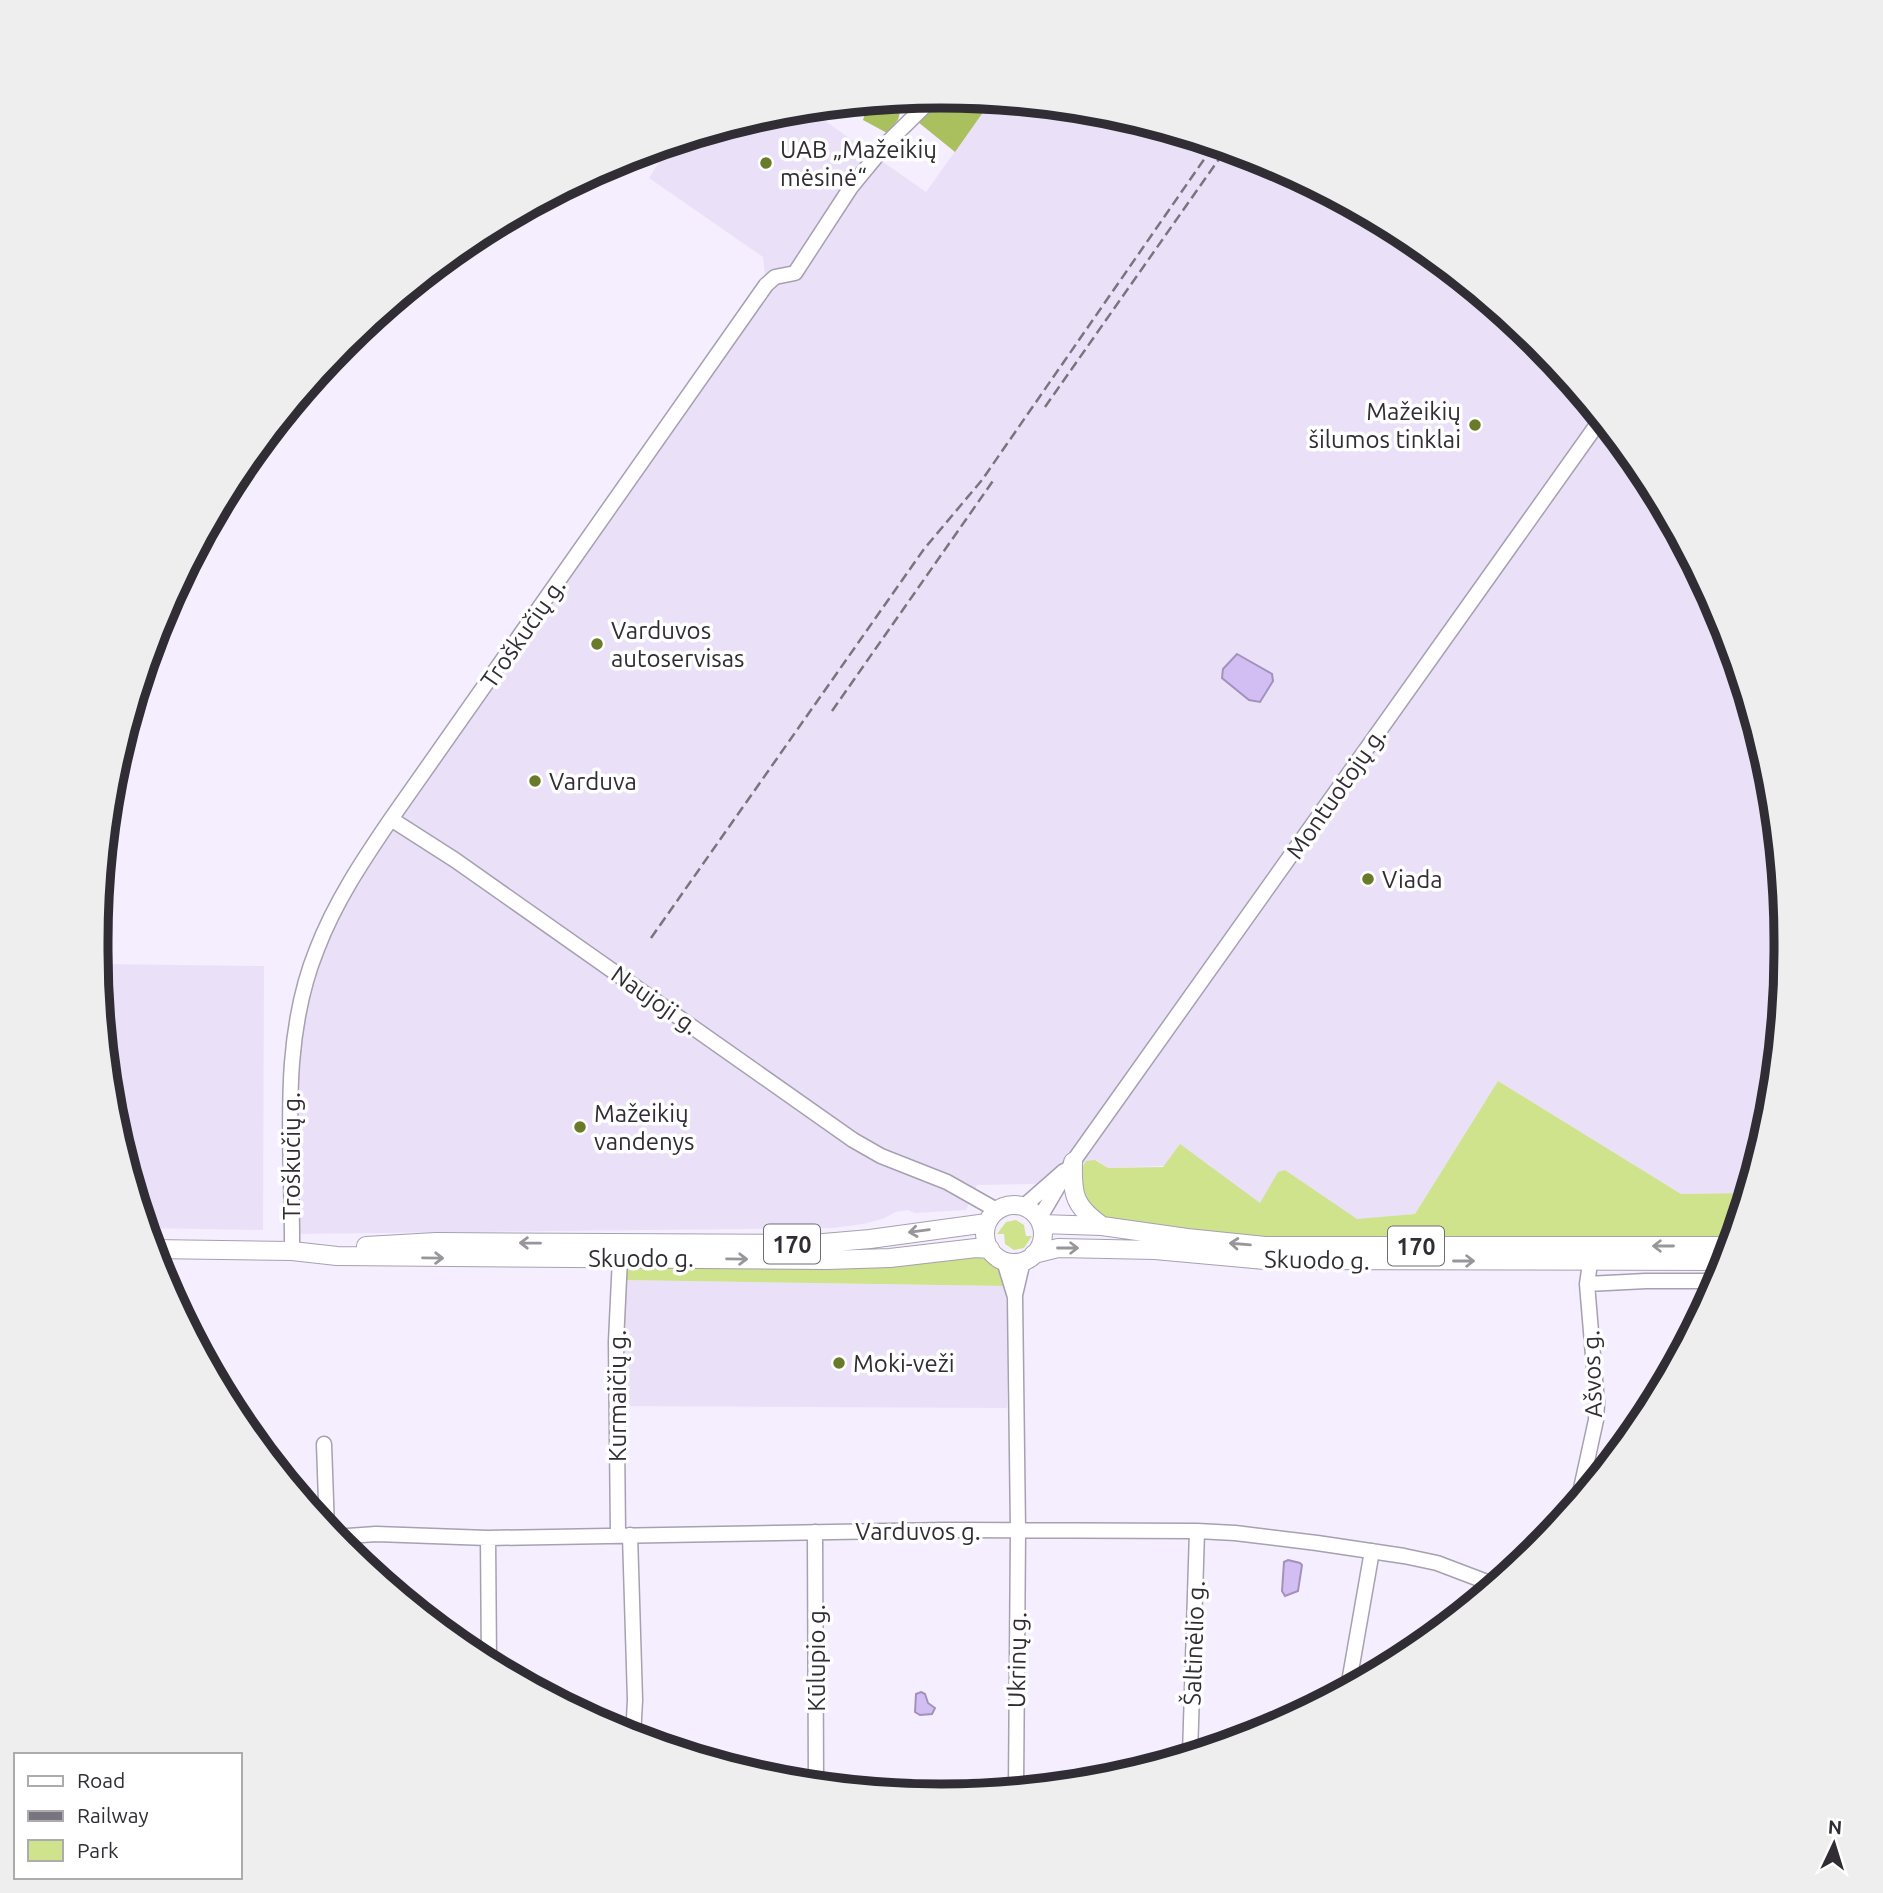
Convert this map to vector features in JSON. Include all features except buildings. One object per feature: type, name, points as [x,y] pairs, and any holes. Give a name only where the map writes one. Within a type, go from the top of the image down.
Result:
[{"type":"main road","points":[[1072,1164],[1072,1186],[1077,1203],[1102,1226]]},
{"type":"main road","points":[[1011,1205],[1023,1207],[1040,1222],[1041,1243],[1029,1257],[1004,1261],[989,1249],[985,1234],[992,1218],[1011,1205]]},
{"type":"main road","name":"Skuodo g.","points":[[164,1249],[292,1251],[436,1242],[825,1244],[992,1218]]},
{"type":"main road","name":"Skuodo g.","points":[[1040,1222],[1102,1226],[1265,1246],[1592,1253],[1715,1260]]},
{"type":"main road","name":"Skuodo g.","points":[[1029,1257],[1058,1248],[1154,1250],[1265,1260],[1592,1253],[1720,1247]]},
{"type":"main road","name":"Skuodo g.","points":[[292,1251],[337,1256],[854,1260],[989,1249]]},
{"type":"street","name":"Troškučių g.","points":[[292,1251],[289,1097],[293,1054],[303,997],[316,950],[330,920],[391,819],[766,285],[775,277],[795,273],[851,187],[888,142],[922,109]]},
{"type":"street","name":"Montuotojų g.","points":[[1040,1222],[1072,1164],[1596,426]]},
{"type":"street","name":"Naujoji g.","points":[[391,819],[455,860],[853,1140],[881,1156],[947,1182],[993,1208],[992,1218]]},
{"type":"street","name":"Montuotojų g.","points":[[1023,1207],[1072,1164]]},
{"type":"street","name":"Ašvos g.","points":[[1582,1484],[1596,1420],[1597,1403],[1587,1284],[1592,1253]]},
{"type":"street","points":[[1015,1297],[1029,1257]]},
{"type":"street","name":"Kurmaičių g.","points":[[620,1258],[616,1342],[624,1535],[635,1700],[634,1725]]},
{"type":"street","points":[[1004,1261],[1015,1297]]},
{"type":"street","points":[[1587,1284],[1706,1281]]},
{"type":"street","name":"Ukrinų g.","points":[[1015,1297],[1018,1530],[1016,1781]]},
{"type":"street","points":[[324,1444],[326,1513]]},
{"type":"street","name":"Varduvos g.","points":[[347,1536],[376,1534],[488,1538],[815,1532],[1197,1531],[1245,1534],[1372,1551],[1437,1563],[1486,1582]]},
{"type":"street","name":"Šaltinėlio g.","points":[[1190,1746],[1197,1531]]},
{"type":"street","name":"Kūlupio g.","points":[[815,1532],[816,1774]]},
{"type":"street","points":[[488,1538],[489,1650]]},
{"type":"street","points":[[1350,1677],[1372,1551]]},
{"type":"shaded area","points":[[985,110],[1104,125],[1209,153],[1310,194],[1404,249],[1491,315],[1531,352],[1568,392],[1634,479],[1689,573],[1730,674],[1758,779],[1773,887],[1773,1006],[1758,1114],[1738,1193],[1681,1194],[1498,1081],[1415,1214],[1357,1220],[1285,1170],[1278,1173],[1260,1204],[1208,1166],[1209,1164],[1108,1168],[1096,1160],[1077,1183],[977,1185],[966,1210],[915,1213],[908,1210],[864,1224],[832,1228],[292,1234],[293,1054],[330,920],[766,285],[763,257],[649,178],[662,157],[674,153],[726,137],[821,118],[926,192]]},
{"type":"shaded area","points":[[1237,654],[1272,674],[1273,681],[1260,702],[1249,700],[1222,678],[1223,669]]},
{"type":"shaded area","points":[[108,964],[264,966],[263,1230],[156,1228],[137,1167],[125,1114],[110,1006]]},
{"type":"shaded area","points":[[624,1280],[1005,1286],[1008,1322],[1007,1408],[623,1406]]},
{"type":"shaded area","points":[[1288,1560],[1302,1565],[1298,1591],[1285,1596],[1282,1591],[1284,1562]]},
{"type":"shaded area","points":[[921,1692],[935,1708],[932,1714],[920,1715],[915,1712],[916,1694]]},
{"type":"green space","points":[[927,109],[985,110],[955,152],[918,122],[929,111]]},
{"type":"green space","points":[[901,110],[898,120],[887,133],[863,120],[865,112]]},
{"type":"green space","points":[[1498,1081],[1681,1194],[1738,1193],[1722,1241],[1278,1240],[1191,1232],[1105,1218],[1084,1204],[1079,1173],[1086,1161],[1095,1160],[1108,1168],[1163,1167],[1180,1144],[1260,1203],[1278,1172],[1285,1170],[1357,1219],[1415,1214]]},
{"type":"green space","points":[[1016,1220],[1024,1225],[1026,1236],[1032,1236],[1024,1248],[1014,1250],[1005,1244],[1004,1234],[997,1234],[1006,1222]]},
{"type":"green space","points":[[978,1257],[996,1267],[1005,1286],[624,1280],[626,1268],[631,1265]]},
{"type":"railway","points":[[651,938],[924,549],[982,480],[1209,153]]},
{"type":"railway","points":[[1045,407],[1220,157]]},
{"type":"railway","points":[[832,711],[995,478]]},
{"type":"place","name":"UAB „Mažeikių mėsinė“","points":[[766,163]]},
{"type":"place","name":"Mažeikių šilumos tinklai","points":[[1475,425]]},
{"type":"place","name":"Varduvos autoservisas","points":[[597,644]]},
{"type":"place","name":"Varduva","points":[[535,781]]},
{"type":"place","name":"Viada","points":[[1368,879]]},
{"type":"place","name":"Mažeikių vandenys","points":[[580,1127]]},
{"type":"place","name":"Moki-veži","points":[[839,1363]]}]
